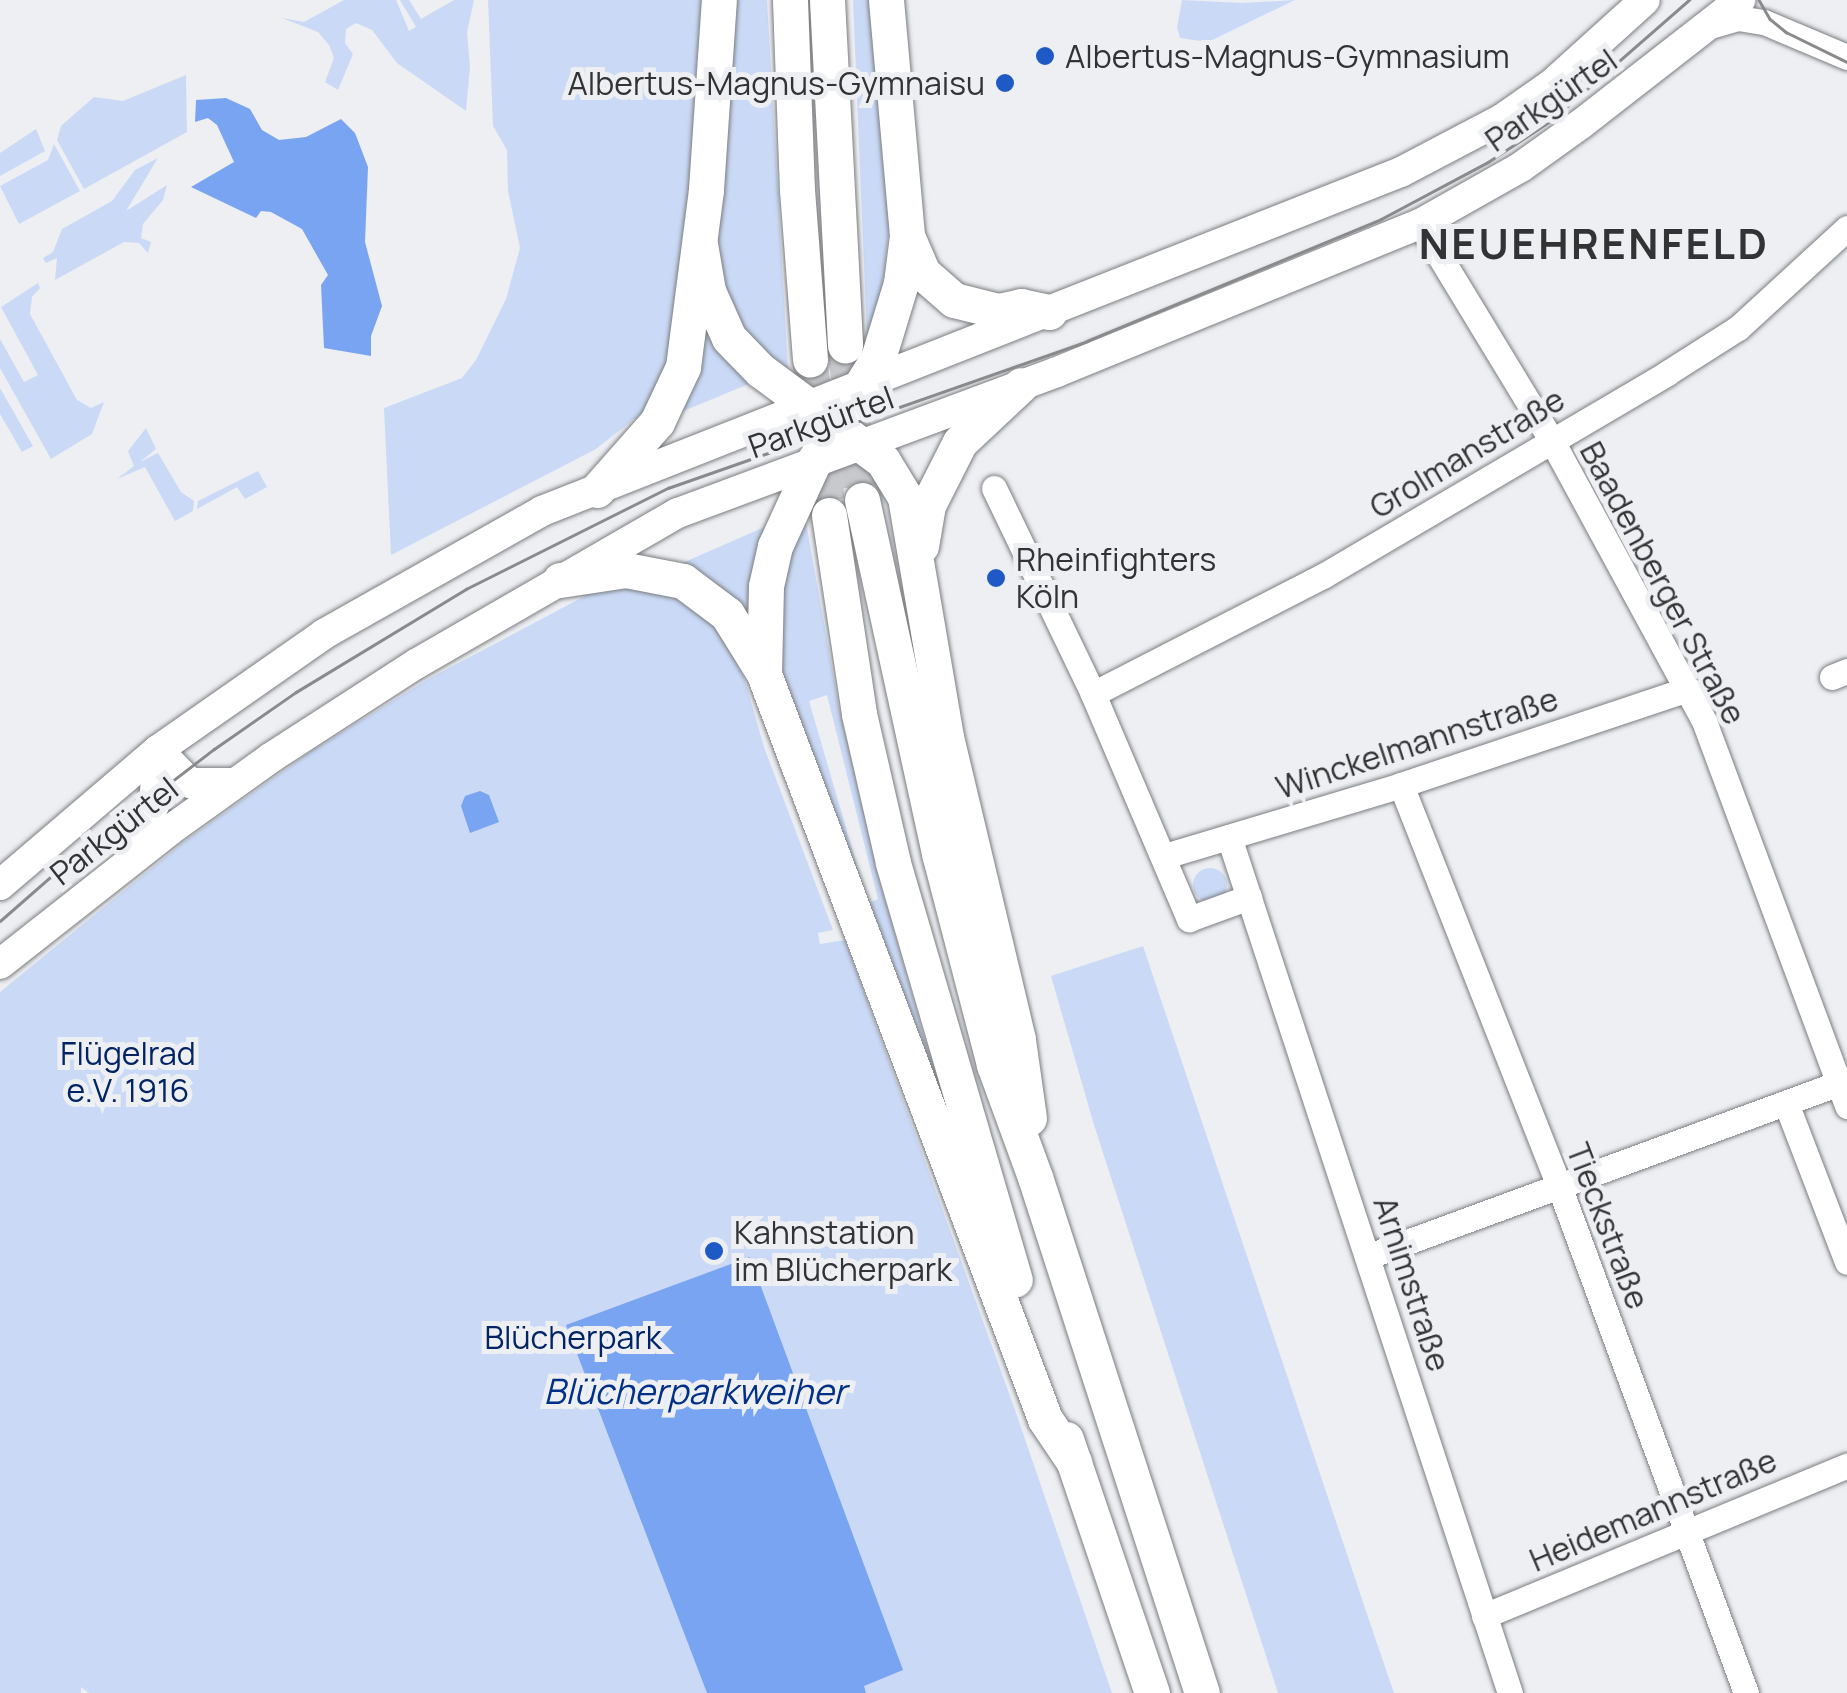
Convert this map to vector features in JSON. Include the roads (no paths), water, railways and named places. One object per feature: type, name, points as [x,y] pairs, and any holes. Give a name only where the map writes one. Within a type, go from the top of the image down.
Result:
[{"type":"highway","points":[[597,490],[657,422],[684,367],[700,244],[719,0]]},
{"type":"highway","points":[[790,0],[797,190],[810,360]]},
{"type":"highway","points":[[827,0],[845,346]]},
{"type":"highway","points":[[764,674],[766,586],[775,546],[814,461],[852,436],[866,382],[895,312],[906,236],[886,0]]},
{"type":"highway","points":[[906,236],[923,273],[954,300],[998,311],[1021,306],[1049,312]]},
{"type":"highway","points":[[700,244],[708,291],[729,338],[760,370],[884,461],[906,497],[946,738],[1018,1040],[1034,1176]]},
{"type":"highway","points":[[922,602],[921,546],[936,487],[960,442],[1021,385]]},
{"type":"highway","points":[[862,500],[940,857],[994,1065],[1034,1176],[1202,1693]]},
{"type":"highway","points":[[829,515],[859,714],[892,863],[982,1178],[1152,1693]]},
{"type":"highway","points":[[560,580],[626,570],[683,581],[727,614],[764,674],[1045,1418],[1074,1462]]},
{"type":"main road","name":"Parkgürtel","points":[[0,885],[158,750],[324,634],[542,511],[808,403],[1339,198],[1451,148],[1552,84],[1645,0]]},
{"type":"main road","name":"Parkgürtel","points":[[852,436],[1021,385],[1420,224],[1520,166],[1740,0]]},
{"type":"main road","name":"Parkgürtel","points":[[0,964],[235,783],[416,664],[678,513],[814,461]]},
{"type":"main road","points":[[158,750],[190,783],[235,783]]},
{"type":"main road","points":[[125,866],[154,805],[158,750]]},
{"type":"street","points":[[1764,0],[1798,34]]},
{"type":"street","points":[[1710,26],[1738,18],[1798,34],[1847,57]]},
{"type":"street","name":"Baadenberger Straße","points":[[1420,224],[1552,442],[1704,720],[1843,1095]]},
{"type":"street","name":"Grolmanstraße","points":[[1093,694],[1323,576],[1738,328],[1847,228]]},
{"type":"street","points":[[994,488],[1093,694],[1189,919],[1249,897]]},
{"type":"street","name":"Winckelmannstraße","points":[[1164,856],[1401,786],[1688,689]]},
{"type":"street","name":"Tieckstraße","points":[[1401,786],[1558,1184],[1746,1693]]},
{"type":"street","name":"Arnimstraße","points":[[1229,837],[1510,1693]]},
{"type":"street","points":[[1369,1256],[1786,1103],[1843,1095]]},
{"type":"street","points":[[1786,1103],[1841,1226],[1847,1262]]},
{"type":"street","name":"Heidemannstraße","points":[[1484,1616],[1847,1466]]},
{"type":"water","points":[[226,98],[250,109],[262,130],[279,140],[306,137],[341,119],[355,133],[368,167],[365,242],[382,306],[371,336],[371,356],[324,348],[321,285],[328,275],[302,229],[271,212],[261,211],[256,218],[191,187],[234,162],[217,125],[208,118],[195,122],[196,100]]},
{"type":"water","points":[[480,791],[489,795],[499,822],[470,833],[461,806],[465,796]]},
{"type":"water","name":"Blücherparkweiher","points":[[750,1257],[903,1670],[864,1686],[866,1693],[707,1693],[566,1325]]},
{"type":"tunnel","points":[[845,346],[862,500]]},
{"type":"tunnel","points":[[810,360],[829,515]]},
{"type":"tram line","points":[[0,921],[72,858],[214,749],[296,692],[466,589],[668,488],[1087,341],[1381,219],[1488,162],[1549,122],[1689,0]]},
{"type":"tram line","points":[[1759,0],[1770,19],[1786,32],[1847,62]]},
{"type":"place","name":"Albertus-Magnus-Gymnasium","points":[[1045,56]]},
{"type":"place","name":"Albertus-Magnus-Gymnaisu","points":[[1005,83]]},
{"type":"place","name":"Rheinfighters Köln","points":[[996,578]]},
{"type":"place","name":"Kahnstation im Blücherpark","points":[[714,1251]]},
{"type":"district","name":"NEUEHRENFELD","points":[[1594,243]]},
{"type":"park label","name":"Flügelrad e.V. 1916","points":[[128,1072]]},
{"type":"park label","name":"Blücherpark","points":[[573,1337]]}]
